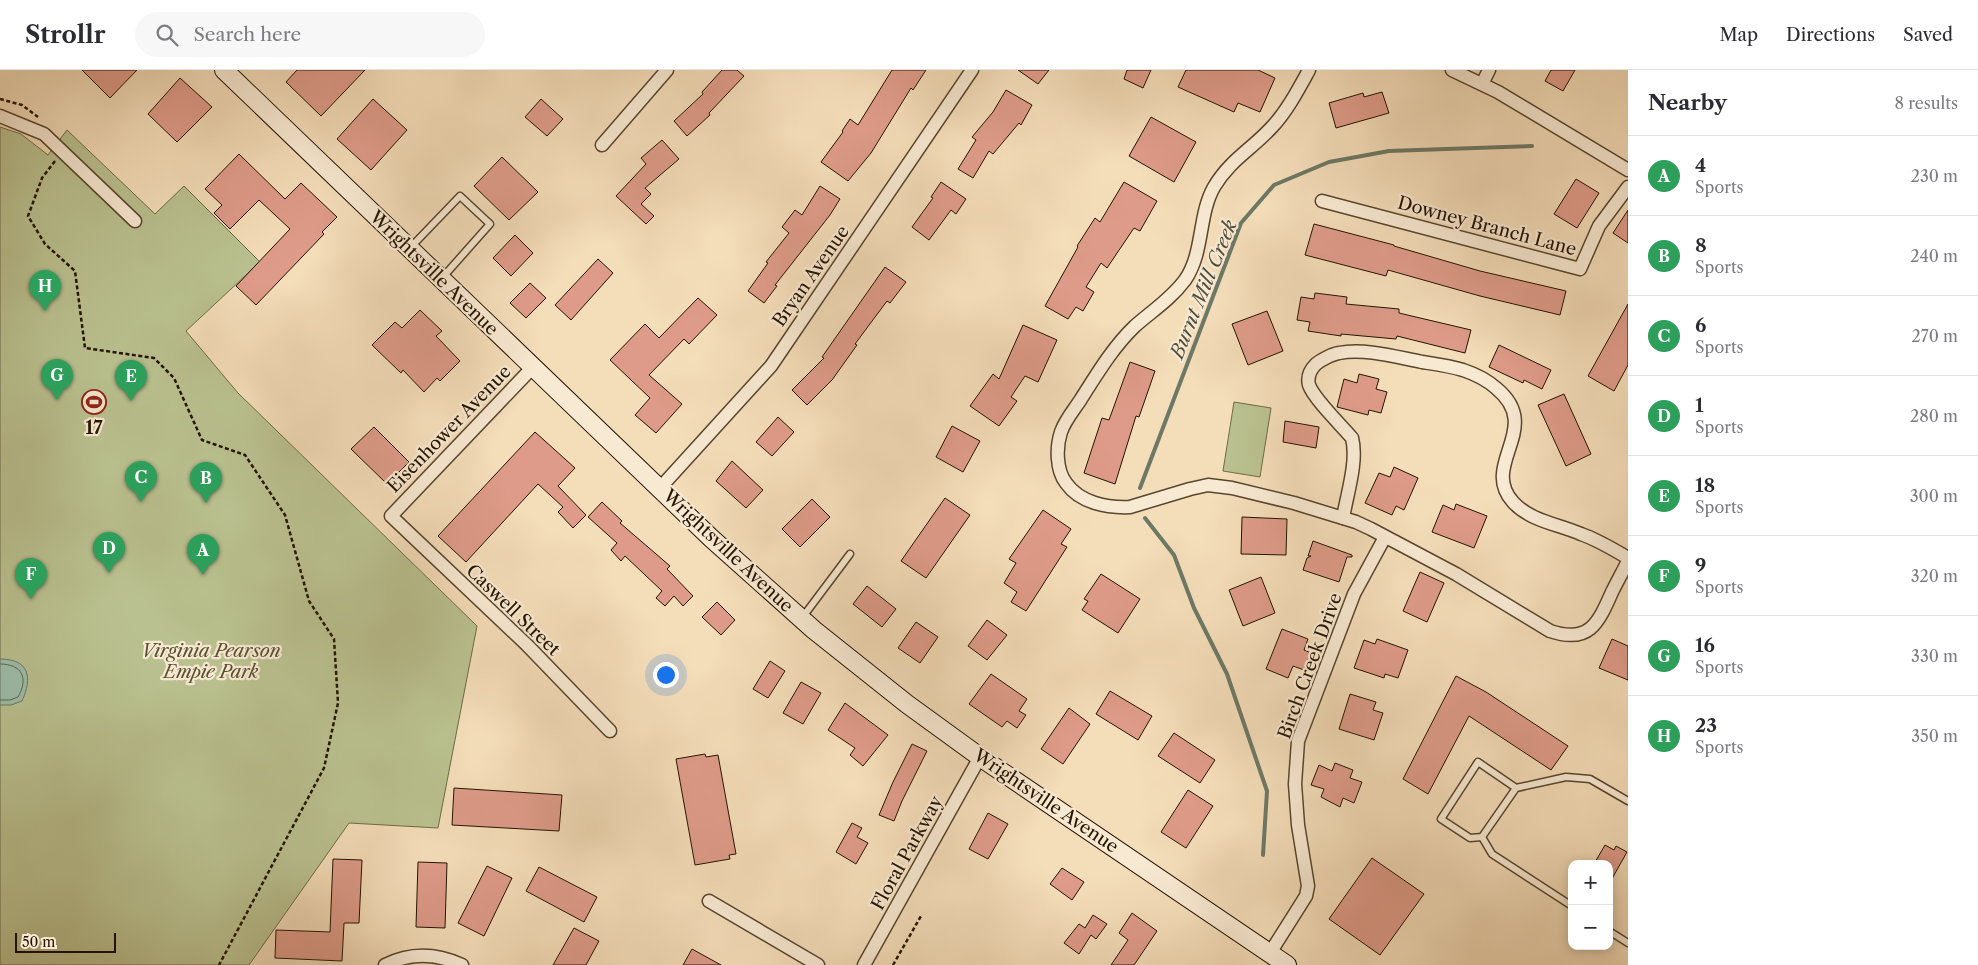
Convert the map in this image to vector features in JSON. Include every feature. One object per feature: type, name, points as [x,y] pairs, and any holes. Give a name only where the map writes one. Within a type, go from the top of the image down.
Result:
[{"type":"street","name":"Wrightsville Avenue","points":[[224,70],[711,538],[801,619],[900,698],[980,758],[1287,965]]},
{"type":"street","points":[[602,146],[667,70]]},
{"type":"street","name":"Bryan Avenue","points":[[660,488],[771,366],[972,70]]},
{"type":"street","points":[[1308,70],[1279,120],[1235,160],[1215,187],[1205,212],[1190,270],[1168,299],[1135,326],[1121,342],[1100,370],[1063,428],[1058,459],[1060,473],[1069,487],[1080,496],[1094,503],[1130,507],[1190,489],[1217,486],[1294,502],[1371,529],[1456,574],[1550,631],[1569,636],[1582,633],[1593,627],[1604,612],[1628,559],[1595,540],[1528,514],[1514,504],[1502,486],[1502,474],[1514,434],[1514,414],[1508,400],[1496,388],[1463,370],[1372,353],[1338,353],[1318,362],[1308,377],[1309,384],[1314,393],[1352,438],[1354,457],[1343,518]]},
{"type":"street","points":[[1452,70],[1482,84],[1628,170]]},
{"type":"street","points":[[1482,84],[1489,70]]},
{"type":"street","points":[[0,116],[44,134],[136,221]]},
{"type":"street","name":"Downey Branch Lane","points":[[1322,201],[1580,269],[1598,226],[1628,187]]},
{"type":"street","name":"Eisenhower Avenue","points":[[390,516],[533,367]]},
{"type":"street","name":"Caswell Street","points":[[390,516],[527,645],[610,731]]},
{"type":"street","name":"Birch Creek Drive","points":[[1270,953],[1306,896],[1308,886],[1299,833],[1295,784],[1298,741],[1354,594],[1385,537]]},
{"type":"street","name":"Floral Parkway","points":[[864,965],[980,758]]},
{"type":"street","points":[[709,901],[818,965]]},
{"type":"street","points":[[385,965],[407,957],[426,955],[436,956],[462,965]]},
{"type":"lane","points":[[409,248],[460,196],[490,224],[441,279]]},
{"type":"lane","points":[[801,619],[850,554]]},
{"type":"lane","points":[[1482,837],[1470,838],[1441,819],[1478,762],[1516,788]]},
{"type":"lane","points":[[1482,837],[1516,788],[1566,777],[1590,780],[1628,801]]},
{"type":"lane","points":[[1482,837],[1492,854],[1570,905]]},
{"type":"lane","points":[[1613,934],[1628,943]]},
{"type":"path","points":[[0,99],[22,105],[44,121]]},
{"type":"path","points":[[62,152],[42,178],[28,216],[45,244],[75,271],[84,348],[154,358],[174,378],[202,440],[245,455],[285,515],[309,601],[334,639],[338,703],[324,768],[219,965]]},
{"type":"path","points":[[893,965],[921,916]]},
{"type":"green space","name":"Virginia Pearson Empie Park","points":[[0,127],[21,134],[48,155],[67,130],[155,214],[184,186],[260,262],[186,331],[238,393],[477,626],[438,828],[349,823],[249,965],[0,965]]},
{"type":"green space","points":[[1234,402],[1271,408],[1260,477],[1223,471]]},
{"type":"water","points":[[0,659],[17,662],[26,671],[28,677],[22,701],[11,705],[0,705]]},
{"type":"building","points":[[82,70],[137,70],[110,98]]},
{"type":"building","points":[[297,70],[365,70],[321,116],[286,82]]},
{"type":"building","points":[[722,70],[737,70],[744,76],[709,113],[710,115],[687,136],[674,121],[703,94],[702,92]]},
{"type":"building","points":[[892,70],[926,70],[913,90],[911,88],[871,153],[848,181],[821,162],[850,119],[858,125]]},
{"type":"building","points":[[1018,70],[1049,70],[1038,84]]},
{"type":"building","points":[[1127,70],[1151,70],[1143,88],[1124,79]]},
{"type":"building","points":[[1186,70],[1258,70],[1275,78],[1260,112],[1238,103],[1234,112],[1178,87]]},
{"type":"building","points":[[1551,70],[1575,70],[1563,91],[1545,81]]},
{"type":"building","points":[[180,78],[212,107],[177,142],[148,114]]},
{"type":"building","points":[[1006,90],[1032,105],[1021,125],[1019,123],[993,154],[989,151],[973,178],[958,169],[976,140],[972,137],[993,112]]},
{"type":"building","points":[[1382,92],[1389,113],[1336,128],[1329,103],[1363,93],[1364,97]]},
{"type":"building","points":[[373,99],[407,130],[371,170],[337,139]]},
{"type":"building","points":[[541,99],[563,119],[547,136],[525,117]]},
{"type":"building","points":[[1151,117],[1196,142],[1174,182],[1129,156]]},
{"type":"building","points":[[662,140],[679,159],[645,188],[651,194],[641,204],[654,216],[646,224],[616,196],[646,164],[641,158]]},
{"type":"building","points":[[239,154],[285,199],[301,183],[337,217],[322,232],[324,234],[256,305],[236,286],[290,229],[259,200],[230,229],[214,213],[222,205],[205,189]]},
{"type":"building","points":[[502,157],[538,192],[509,220],[474,186]]},
{"type":"building","points":[[1576,179],[1599,193],[1577,228],[1554,214]]},
{"type":"building","points":[[941,182],[966,199],[956,214],[951,210],[929,240],[912,227],[933,198],[931,197]]},
{"type":"building","points":[[1124,182],[1157,201],[1140,231],[1134,228],[1107,268],[1101,263],[1086,287],[1094,292],[1083,311],[1076,307],[1068,319],[1045,306],[1077,246],[1095,218],[1100,222]]},
{"type":"building","points":[[820,186],[840,199],[830,215],[775,285],[777,286],[764,303],[748,291],[768,263],[766,262],[789,233],[782,227],[795,210],[802,215]]},
{"type":"building","points":[[1628,210],[1628,243],[1613,233]]},
{"type":"building","points":[[1314,224],[1394,245],[1480,271],[1566,291],[1560,315],[1480,296],[1388,270],[1386,276],[1305,255]]},
{"type":"building","points":[[515,235],[533,253],[511,276],[493,258]]},
{"type":"building","points":[[598,259],[613,273],[571,320],[555,305]]},
{"type":"building","points":[[885,267],[906,282],[890,303],[887,301],[855,344],[857,345],[832,380],[807,405],[792,390],[824,358],[822,357]]},
{"type":"building","points":[[530,283],[546,298],[526,318],[510,303]]},
{"type":"building","points":[[1315,293],[1347,297],[1346,304],[1399,309],[1399,313],[1471,330],[1465,353],[1397,336],[1396,339],[1341,334],[1341,336],[1308,331],[1310,322],[1297,320],[1301,297],[1314,299]]},
{"type":"building","points":[[698,298],[717,315],[689,344],[684,339],[649,375],[682,404],[656,433],[635,415],[650,398],[610,360],[645,324],[659,338]]},
{"type":"building","points":[[1628,304],[1628,365],[1614,391],[1588,376]]},
{"type":"building","points":[[420,310],[442,331],[436,336],[460,361],[440,381],[437,378],[424,392],[403,370],[401,373],[372,345],[395,322],[402,328]]},
{"type":"building","points":[[1267,311],[1283,351],[1248,365],[1232,324]]},
{"type":"building","points":[[1023,325],[1057,340],[1038,382],[1025,376],[1011,397],[1017,401],[999,426],[970,406],[993,374],[999,379]]},
{"type":"building","points":[[1499,345],[1551,370],[1542,389],[1524,380],[1523,383],[1489,367]]},
{"type":"building","points":[[1130,362],[1155,371],[1139,417],[1136,416],[1115,484],[1084,473],[1102,418],[1109,420]]},
{"type":"building","points":[[1359,374],[1379,379],[1376,389],[1387,392],[1381,413],[1369,410],[1368,415],[1337,407],[1344,379],[1357,383]]},
{"type":"building","points":[[1564,394],[1591,454],[1566,466],[1538,405]]},
{"type":"building","points":[[778,417],[794,432],[772,456],[756,442]]},
{"type":"building","points":[[1285,421],[1319,427],[1316,448],[1283,442]]},
{"type":"building","points":[[952,426],[980,441],[963,472],[936,457]]},
{"type":"building","points":[[374,427],[409,462],[387,484],[351,449]]},
{"type":"building","points":[[535,432],[575,468],[558,486],[586,515],[573,528],[558,512],[563,507],[538,484],[466,562],[438,536]]},
{"type":"building","points":[[732,461],[763,490],[746,508],[716,481]]},
{"type":"building","points":[[1394,467],[1418,478],[1404,510],[1396,506],[1392,515],[1365,503],[1379,473],[1390,477]]},
{"type":"building","points":[[945,498],[970,515],[926,578],[901,561]]},
{"type":"building","points":[[812,499],[830,517],[800,547],[782,529]]},
{"type":"building","points":[[602,502],[622,521],[620,523],[670,566],[667,569],[693,596],[683,606],[674,596],[665,606],[656,598],[662,591],[625,556],[621,561],[611,550],[617,543],[588,517]]},
{"type":"building","points":[[1456,504],[1487,516],[1474,548],[1432,532],[1443,505],[1454,510]]},
{"type":"building","points":[[1043,510],[1071,529],[1061,544],[1067,547],[1026,611],[1011,602],[1017,592],[1004,583],[1016,563],[1009,559]]},
{"type":"building","points":[[1242,517],[1287,519],[1286,555],[1241,554]]},
{"type":"building","points":[[1313,541],[1352,555],[1352,557],[1347,557],[1339,582],[1303,570],[1307,558],[1311,556],[1308,556]]},
{"type":"building","points":[[1420,572],[1444,583],[1427,622],[1403,611]]},
{"type":"building","points":[[1101,574],[1140,599],[1118,633],[1082,610],[1088,601],[1084,599]]},
{"type":"building","points":[[1261,577],[1275,613],[1243,626],[1229,590]]},
{"type":"building","points":[[867,586],[896,609],[882,627],[853,604]]},
{"type":"building","points":[[717,602],[735,620],[721,635],[702,617]]},
{"type":"building","points":[[987,620],[1007,635],[987,660],[968,646]]},
{"type":"building","points":[[916,622],[938,637],[920,663],[898,648]]},
{"type":"building","points":[[1282,629],[1308,639],[1304,650],[1311,653],[1304,670],[1293,666],[1288,678],[1266,669]]},
{"type":"building","points":[[1377,639],[1408,650],[1398,678],[1385,674],[1384,678],[1354,668],[1364,640],[1375,644]]},
{"type":"building","points":[[1612,639],[1628,646],[1628,680],[1599,668]]},
{"type":"building","points":[[770,661],[785,671],[768,698],[753,689]]},
{"type":"building","points":[[991,674],[1027,699],[1019,711],[1026,715],[1017,728],[1007,721],[1002,727],[969,704]]},
{"type":"building","points":[[1456,676],[1486,692],[1568,746],[1551,770],[1469,716],[1428,794],[1403,779]]},
{"type":"building","points":[[801,682],[821,693],[803,724],[783,713]]},
{"type":"building","points":[[1110,691],[1152,716],[1138,740],[1096,714]]},
{"type":"building","points":[[1350,694],[1376,702],[1373,710],[1383,713],[1374,740],[1339,729]]},
{"type":"building","points":[[845,703],[888,735],[863,766],[850,755],[855,748],[828,730]]},
{"type":"building","points":[[1069,708],[1090,724],[1063,764],[1041,749]]},
{"type":"building","points":[[1174,733],[1215,760],[1200,783],[1158,756]]},
{"type":"building","points":[[912,744],[927,751],[894,821],[879,815]]},
{"type":"building","points":[[705,754],[706,757],[718,755],[736,854],[729,855],[730,859],[695,865],[676,759]]},
{"type":"building","points":[[1335,763],[1353,770],[1350,778],[1362,782],[1354,803],[1343,798],[1340,807],[1321,797],[1324,789],[1311,785],[1319,765],[1332,771]]},
{"type":"building","points":[[454,788],[562,795],[559,831],[452,825]]},
{"type":"building","points":[[1188,790],[1213,806],[1186,848],[1161,832]]},
{"type":"building","points":[[988,813],[1008,824],[988,859],[969,849]]},
{"type":"building","points":[[852,823],[862,828],[857,837],[868,843],[856,864],[836,852]]},
{"type":"building","points":[[1605,845],[1614,850],[1616,846],[1627,852],[1613,877],[1613,860],[1596,860]]},
{"type":"building","points":[[1372,858],[1424,894],[1380,955],[1329,919]]},
{"type":"building","points":[[333,859],[362,860],[359,923],[344,923],[342,961],[275,958],[276,930],[330,932]]},
{"type":"building","points":[[418,862],[447,863],[445,928],[416,927]]},
{"type":"building","points":[[487,866],[512,878],[484,936],[458,923]]},
{"type":"building","points":[[539,867],[597,897],[584,922],[526,891]]},
{"type":"building","points":[[1062,868],[1084,882],[1072,900],[1050,884]]},
{"type":"building","points":[[1132,913],[1157,931],[1134,965],[1111,965],[1128,940],[1119,933]]},
{"type":"building","points":[[1093,915],[1107,924],[1096,939],[1091,935],[1079,954],[1064,943],[1079,924],[1085,928]]},
{"type":"building","points":[[574,928],[599,941],[586,965],[553,965]]},
{"type":"building","points":[[692,949],[721,965],[683,965]]},
{"type":"waterway","name":"Burnt Mill Creek","points":[[1140,488],[1241,223],[1274,185],[1329,162],[1389,151],[1532,146]]},
{"type":"waterway","name":"Burnt Mill Creek","points":[[1145,518],[1174,555],[1194,608],[1227,674],[1267,791],[1263,855]]},
{"type":"place","name":"23","points":[[45,311]]},
{"type":"place","name":"16","points":[[57,400]]},
{"type":"place","name":"18","points":[[131,401]]},
{"type":"place","name":"17","points":[[94,402]]},
{"type":"place","name":"6","points":[[141,502]]},
{"type":"place","name":"8","points":[[206,503]]},
{"type":"place","name":"1","points":[[109,573]]},
{"type":"place","name":"4","points":[[203,575]]},
{"type":"place","name":"9","points":[[31,599]]}]
